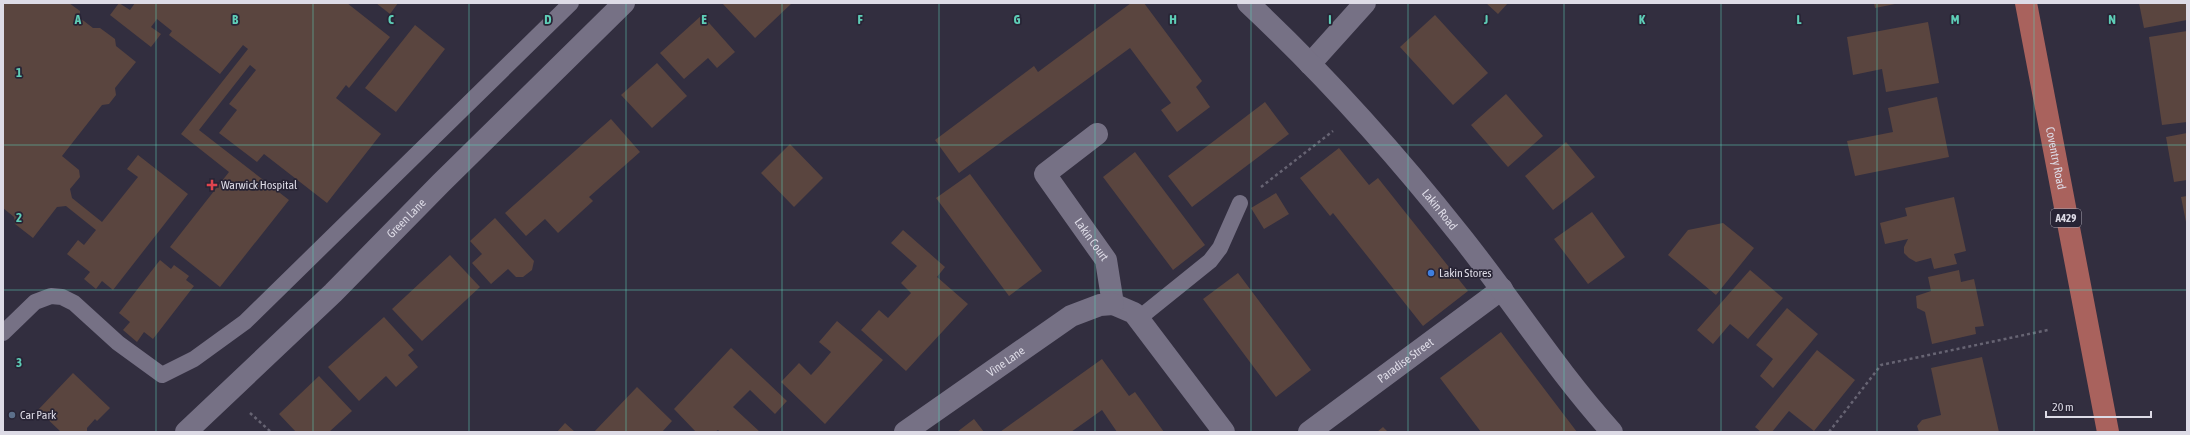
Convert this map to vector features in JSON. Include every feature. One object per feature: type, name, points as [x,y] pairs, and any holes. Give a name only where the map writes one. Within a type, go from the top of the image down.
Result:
[{"type":"main road","name":"Coventry Road","points":[[2026,3],[2108,432]]},
{"type":"street","name":"Green Lane","points":[[186,432],[333,293],[441,183],[624,3]]},
{"type":"street","name":"Lakin Road","points":[[1248,3],[1357,112],[1460,234],[1608,431]]},
{"type":"street","points":[[1310,64],[1364,3]]},
{"type":"street","name":"Lakin Court","points":[[1097,134],[1045,174],[1106,260],[1113,304]]},
{"type":"street","name":"Paradise Street","points":[[1309,432],[1502,289]]},
{"type":"street","points":[[1113,304],[1134,313],[1224,432]]},
{"type":"street","name":"Vine Lane","points":[[905,432],[1071,316],[1100,305],[1113,304]]},
{"type":"lane","points":[[3,333],[35,302],[51,296],[62,297],[74,303],[118,343],[162,375],[194,359],[245,322],[571,3]]},
{"type":"lane","points":[[1138,319],[1210,261],[1220,248],[1240,203]]},
{"type":"path","points":[[1240,203],[1357,112]]},
{"type":"path","points":[[1829,432],[1881,366],[2048,330]]},
{"type":"building","name":"Warwick Hospital","points":[[3,3],[69,3],[80,11],[80,18],[93,28],[100,28],[115,39],[116,46],[136,62],[115,88],[116,95],[109,104],[102,105],[62,156],[79,170],[80,177],[70,189],[72,198],[102,222],[138,177],[127,169],[138,155],[188,194],[113,290],[102,281],[96,289],[84,279],[90,272],[67,254],[78,240],[84,245],[96,230],[66,206],[57,207],[33,238],[15,224],[14,217],[3,208]]},
{"type":"building","name":"Warwick Hospital","points":[[119,3],[130,10],[135,3],[347,3],[390,37],[349,88],[346,85],[336,98],[381,134],[327,203],[264,154],[257,162],[219,133],[237,110],[229,104],[256,70],[250,65],[199,130],[289,200],[220,287],[170,247],[229,172],[181,134],[248,49],[243,45],[220,74],[169,35],[172,31],[157,19],[151,27],[161,34],[151,47],[110,15]]},
{"type":"building","points":[[376,3],[398,3],[390,14]]},
{"type":"building","points":[[722,3],[792,3],[755,38]]},
{"type":"building","points":[[1131,3],[1144,3],[1202,81],[1196,87],[1210,107],[1177,132],[1161,110],[1171,103],[1130,48],[959,173],[935,140],[1034,66],[1038,72]]},
{"type":"building","points":[[1486,3],[1508,3],[1498,14]]},
{"type":"building","points":[[1874,3],[1895,3],[1895,4],[1875,8]]},
{"type":"building","points":[[2139,3],[2187,3],[2187,20],[2144,28]]},
{"type":"building","points":[[702,15],[735,52],[717,68],[708,58],[684,79],[660,53]]},
{"type":"building","points":[[1435,15],[1488,73],[1453,105],[1400,47]]},
{"type":"building","points":[[1928,22],[1939,83],[1886,92],[1882,69],[1853,75],[1847,37]]},
{"type":"building","points":[[415,25],[445,49],[396,112],[365,88]]},
{"type":"building","points":[[2187,31],[2187,122],[2162,125],[2149,37]]},
{"type":"building","points":[[657,63],[687,96],[652,128],[621,95]]},
{"type":"building","points":[[1506,94],[1543,136],[1508,167],[1471,125]]},
{"type":"building","points":[[1937,97],[1949,157],[1855,176],[1847,141],[1893,132],[1888,108]]},
{"type":"building","points":[[1265,102],[1289,134],[1192,207],[1168,176]]},
{"type":"building","points":[[611,119],[640,152],[589,197],[593,201],[558,233],[545,219],[526,236],[505,213]]},
{"type":"building","points":[[2187,133],[2187,180],[2174,182],[2166,137]]},
{"type":"building","points":[[1566,142],[1595,177],[1553,210],[1525,176]]},
{"type":"building","points":[[790,144],[823,178],[794,207],[761,173]]},
{"type":"building","points":[[1339,148],[1369,185],[1378,178],[1468,291],[1423,326],[1333,213],[1330,216],[1300,178]]},
{"type":"building","points":[[1135,152],[1205,245],[1173,270],[1103,177]]},
{"type":"building","points":[[970,174],[1042,271],[1009,296],[936,198]]},
{"type":"building","points":[[1276,193],[1289,214],[1264,229],[1251,208]]},
{"type":"building","points":[[2187,196],[2187,222],[2186,222],[2181,197]]},
{"type":"building","points":[[1954,197],[1966,251],[1954,254],[1957,264],[1934,269],[1931,258],[1916,262],[1904,253],[1904,247],[1908,239],[1885,244],[1880,223],[1907,216],[1905,208]]},
{"type":"building","points":[[1592,212],[1625,257],[1588,284],[1554,239]]},
{"type":"building","points":[[495,218],[534,261],[532,270],[523,277],[516,277],[508,269],[491,284],[472,263],[482,254],[470,241]]},
{"type":"building","points":[[1723,223],[1754,248],[1716,295],[1668,255],[1688,230]]},
{"type":"building","points":[[903,230],[945,267],[937,277],[968,304],[906,371],[861,330],[879,310],[888,318],[911,293],[901,283],[917,266],[891,243]]},
{"type":"building","points":[[450,255],[480,287],[422,341],[392,309]]},
{"type":"building","points":[[160,260],[171,269],[174,265],[189,276],[186,280],[194,286],[153,339],[144,332],[137,342],[123,330],[130,322],[119,313]]},
{"type":"building","points":[[1750,270],[1783,298],[1748,339],[1730,324],[1713,344],[1697,330]]},
{"type":"building","points":[[1959,270],[1961,282],[1974,279],[1984,326],[1975,327],[1976,334],[1932,344],[1925,312],[1917,308],[1916,296],[1931,291],[1928,277]]},
{"type":"building","points":[[1238,273],[1311,370],[1276,397],[1203,299]]},
{"type":"building","points":[[1787,308],[1818,334],[1773,388],[1760,376],[1773,359],[1756,345]]},
{"type":"building","points":[[384,317],[414,350],[408,355],[418,367],[396,387],[386,376],[359,401],[328,367]]},
{"type":"building","points":[[837,321],[883,360],[825,424],[781,382],[799,363],[811,375],[831,352],[819,342]]},
{"type":"building","points":[[1501,332],[1577,432],[1481,432],[1440,378]]},
{"type":"building","points":[[731,348],[787,401],[775,414],[750,390],[733,407],[760,432],[720,432],[718,430],[715,432],[696,432],[674,409]]},
{"type":"building","points":[[1817,350],[1855,380],[1814,431],[1789,411],[1772,432],[1761,432],[1755,427]]},
{"type":"building","points":[[1982,357],[1999,432],[1919,432],[1917,426],[1922,420],[1941,415],[1931,368]]},
{"type":"building","points":[[1102,359],[1129,396],[1135,392],[1164,432],[1117,432],[1102,410],[1071,432],[1000,432]]},
{"type":"building","points":[[73,373],[110,408],[97,421],[95,419],[87,428],[87,432],[61,432],[38,410]]},
{"type":"building","points":[[319,376],[352,411],[329,432],[296,432],[279,414]]},
{"type":"building","points":[[637,387],[672,421],[662,432],[594,432]]},
{"type":"building","points":[[974,419],[984,432],[957,432]]},
{"type":"building","points":[[565,423],[575,432],[557,432]]},
{"type":"building","points":[[1383,427],[1388,432],[1377,432]]},
{"type":"place","name":"Warwick Hospital","points":[[212,185]]},
{"type":"place","name":"Lakin Stores","points":[[1431,273]]},
{"type":"place","name":"Car Park","points":[[12,415]]}]
